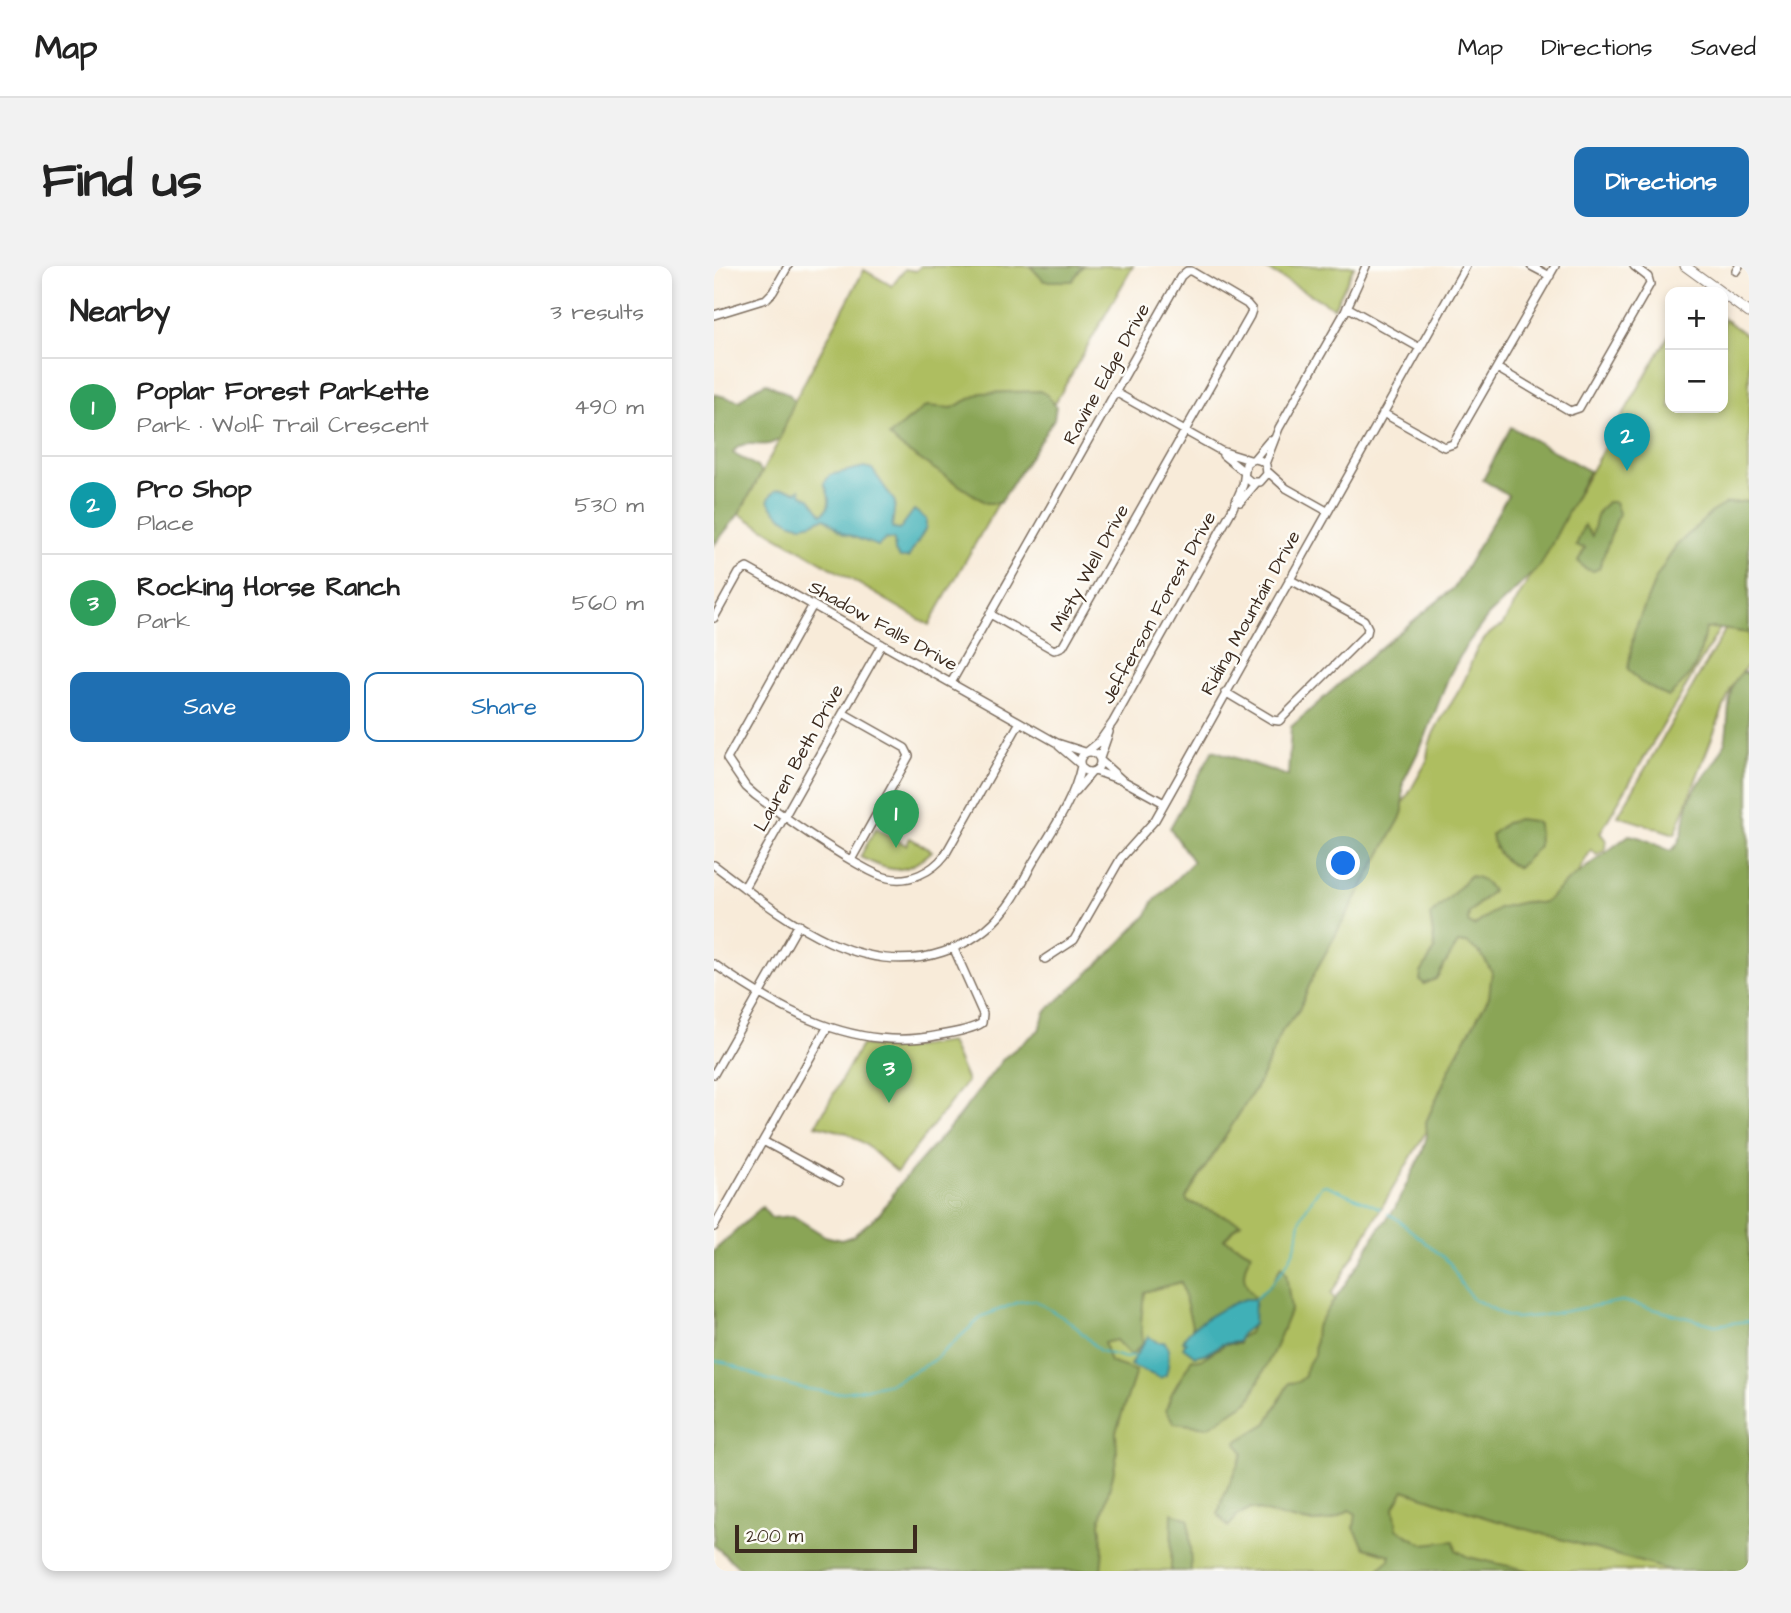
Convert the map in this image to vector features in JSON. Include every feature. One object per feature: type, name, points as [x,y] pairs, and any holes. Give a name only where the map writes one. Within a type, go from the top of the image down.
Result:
[{"type":"main road","points":[[1685,266],[1714,287]]},
{"type":"main road","points":[[1728,297],[1749,313]]},
{"type":"street","points":[[714,315],[766,299],[788,266]]},
{"type":"street","points":[[1244,474],[1245,464],[1252,460],[1279,428],[1347,307],[1366,266]]},
{"type":"street","name":"Riding Mountain Drive","points":[[1045,959],[1074,940],[1121,858],[1149,829],[1466,266]]},
{"type":"street","points":[[1531,266],[1550,276]]},
{"type":"street","points":[[1383,413],[1449,447],[1457,440],[1555,266]]},
{"type":"street","points":[[1497,368],[1570,411],[1579,408],[1650,284],[1648,277],[1634,266]]},
{"type":"street","name":"Ravine Edge Drive","points":[[951,683],[1181,276],[1187,271],[1247,304],[1252,310],[1185,431]]},
{"type":"street","points":[[1347,307],[1420,348]]},
{"type":"street","points":[[1115,392],[1221,452],[1249,481],[1286,488]]},
{"type":"street","points":[[1259,482],[1279,428]]},
{"type":"street","name":"Misty Well Drive","points":[[990,614],[1047,647],[1060,650],[1185,431]]},
{"type":"street","points":[[1221,452],[1252,460],[1266,468],[1286,488],[1327,511]]},
{"type":"street","name":"Jefferson Forest Drive","points":[[1087,752],[1099,742],[1113,722],[1232,510],[1244,474]]},
{"type":"street","name":"Jefferson Forest Drive","points":[[1232,510],[1259,482]]},
{"type":"street","name":"Shadow Falls Drive","points":[[714,618],[717,606],[739,573],[747,568],[1057,743],[1087,752]]},
{"type":"street","points":[[1225,692],[1272,720],[1279,721],[1367,633],[1364,620],[1289,579]]},
{"type":"street","points":[[813,605],[727,755],[728,763],[746,787],[784,817],[817,841],[873,873],[894,879],[913,877],[935,866],[945,856],[1020,722]]},
{"type":"street","name":"Lauren Beth Drive","points":[[744,888],[882,644]]},
{"type":"street","points":[[843,713],[905,748],[909,756],[851,860]]},
{"type":"street","name":"Jefferson Forest Drive","points":[[1100,760],[1113,722]]},
{"type":"street","name":"Shadow Falls Drive","points":[[1057,743],[1080,765]]},
{"type":"street","points":[[1068,801],[1081,757],[1087,752],[1094,752],[1122,780]]},
{"type":"street","points":[[714,865],[799,924],[845,949],[874,958],[916,959],[954,949],[983,931],[1006,908],[1068,801],[1100,760]]},
{"type":"street","points":[[1080,765],[1085,771],[1122,780],[1164,803]]},
{"type":"street","points":[[714,1074],[799,924]]},
{"type":"street","points":[[714,964],[760,993],[827,1028],[863,1036],[905,1039],[936,1036],[979,1026],[983,1019],[954,949]]},
{"type":"street","points":[[714,1227],[827,1028]]},
{"type":"street","points":[[763,1141],[839,1182]]},
{"type":"green space","points":[[921,266],[1133,266],[929,625],[739,514],[780,439],[794,402],[864,270],[892,286],[905,269],[916,271]]},
{"type":"green space","points":[[1030,266],[1083,266],[1072,281],[1044,281]]},
{"type":"green space","points":[[1261,266],[1354,266],[1334,308]]},
{"type":"green space","points":[[1728,322],[1749,337],[1749,579],[1600,833],[1606,840],[1605,850],[1597,855],[1591,850],[1331,1294],[1487,1511],[1703,1571],[953,1571],[1160,1235],[1427,761],[1432,737],[1463,683],[1476,650],[1490,633],[1502,626],[1665,342],[1665,413],[1728,413]]},
{"type":"green space","points":[[766,383],[790,395],[794,402],[780,439],[764,445],[744,444],[733,453],[762,472],[739,514],[714,545],[714,394],[740,401],[750,391]]},
{"type":"green space","points":[[1040,391],[1056,406],[1054,419],[1000,503],[986,503],[901,447],[889,436],[926,406],[952,408],[981,393]]},
{"type":"green space","points":[[1511,427],[1589,471],[1541,565],[1488,616],[1449,676],[1425,738],[1403,782],[1403,811],[1400,819],[1315,972],[1299,1010],[1282,1031],[1260,1081],[1186,1198],[1187,1201],[1241,1223],[1224,1239],[1251,1253],[1245,1266],[1244,1277],[1247,1287],[1256,1299],[1273,1282],[1281,1266],[1286,1273],[1291,1309],[1249,1401],[1208,1427],[1174,1423],[1166,1410],[1172,1393],[1192,1359],[1200,1360],[1226,1344],[1239,1344],[1239,1338],[1249,1333],[1253,1322],[1193,1330],[1181,1282],[1144,1292],[1141,1323],[1143,1343],[1131,1356],[1116,1340],[1104,1343],[1110,1362],[1136,1371],[1116,1432],[1117,1454],[1100,1523],[1103,1549],[1101,1571],[743,1571],[714,1545],[714,1251],[762,1207],[771,1218],[793,1216],[825,1236],[841,1240],[853,1236],[880,1213],[899,1185],[956,1120],[1004,1058],[1039,1030],[1045,1012],[1105,958],[1147,915],[1153,902],[1193,862],[1170,828],[1213,750],[1288,776],[1291,727],[1381,647],[1455,587],[1508,495],[1483,480]]},
{"type":"green space","points":[[1749,501],[1749,633],[1705,629],[1701,650],[1690,675],[1668,697],[1640,682],[1628,669],[1634,632],[1656,578],[1676,546],[1713,511],[1727,503]]},
{"type":"green space","points":[[1607,502],[1615,502],[1619,513],[1599,568],[1594,571],[1585,569],[1578,561],[1585,548],[1576,546],[1584,525],[1592,536],[1598,512]]},
{"type":"green space","points":[[1732,618],[1749,629],[1749,663],[1731,688],[1675,834],[1618,816]]},
{"type":"green space","points":[[1743,672],[1749,674],[1749,1571],[1672,1571],[1484,1517],[1404,1490],[1394,1507],[1397,1529],[1422,1544],[1454,1541],[1456,1550],[1468,1557],[1531,1571],[1377,1571],[1389,1560],[1390,1555],[1365,1548],[1354,1528],[1356,1514],[1349,1510],[1327,1521],[1315,1522],[1251,1508],[1238,1515],[1228,1527],[1218,1514],[1243,1453],[1236,1442],[1267,1423],[1289,1383],[1298,1382],[1305,1376],[1306,1367],[1314,1355],[1316,1327],[1395,1208],[1422,1153],[1427,1136],[1426,1122],[1455,1057],[1489,997],[1492,972],[1481,954],[1467,943],[1458,943],[1436,979],[1424,984],[1420,980],[1421,973],[1435,949],[1430,915],[1469,876],[1482,880],[1492,891],[1469,913],[1468,922],[1474,926],[1498,908],[1524,902],[1546,901],[1564,884],[1629,835],[1671,851],[1682,834],[1693,793],[1724,745],[1730,695],[1733,685]]},
{"type":"green space","points":[[1518,819],[1538,824],[1539,846],[1518,868],[1500,855],[1491,835],[1506,823]]},
{"type":"green space","points":[[876,828],[906,845],[910,838],[932,851],[905,868],[889,869],[880,866],[860,857]]},
{"type":"green space","points":[[950,1042],[967,1081],[897,1172],[865,1144],[847,1133],[816,1125],[861,1045],[907,1048]]},
{"type":"green space","points":[[1172,1513],[1189,1519],[1191,1571],[1171,1571]]},
{"type":"water","points":[[864,467],[872,469],[895,502],[892,528],[899,530],[914,510],[926,519],[926,528],[908,558],[900,558],[895,552],[894,540],[886,539],[878,546],[843,533],[825,518],[802,525],[796,524],[780,515],[768,501],[776,490],[797,492],[800,489],[802,495],[810,498],[822,514],[829,504],[824,483],[830,475]]},
{"type":"water","points":[[1245,1299],[1255,1299],[1254,1324],[1241,1334],[1238,1342],[1222,1344],[1208,1353],[1195,1356],[1183,1347],[1186,1335],[1193,1328],[1220,1310]]},
{"type":"water","points":[[1148,1336],[1157,1342],[1165,1342],[1168,1350],[1166,1375],[1160,1378],[1130,1365]]},
{"type":"waterway","points":[[1255,1299],[1286,1265],[1297,1241],[1301,1217],[1321,1186],[1326,1185],[1380,1208]]},
{"type":"waterway","points":[[1388,1214],[1450,1263],[1472,1298],[1506,1316],[1539,1316],[1622,1301],[1715,1325],[1749,1321]]},
{"type":"waterway","points":[[714,1361],[801,1388],[836,1393],[858,1390],[891,1383],[933,1361],[983,1316],[1019,1302],[1034,1300],[1072,1323],[1100,1351],[1126,1358],[1134,1356]]},
{"type":"place","name":"Pro Shop","points":[[1627,471]]},
{"type":"place","name":"Poplar Forest Parkette","points":[[896,848]]},
{"type":"place","name":"Rocking Horse Ranch","points":[[889,1103]]}]
